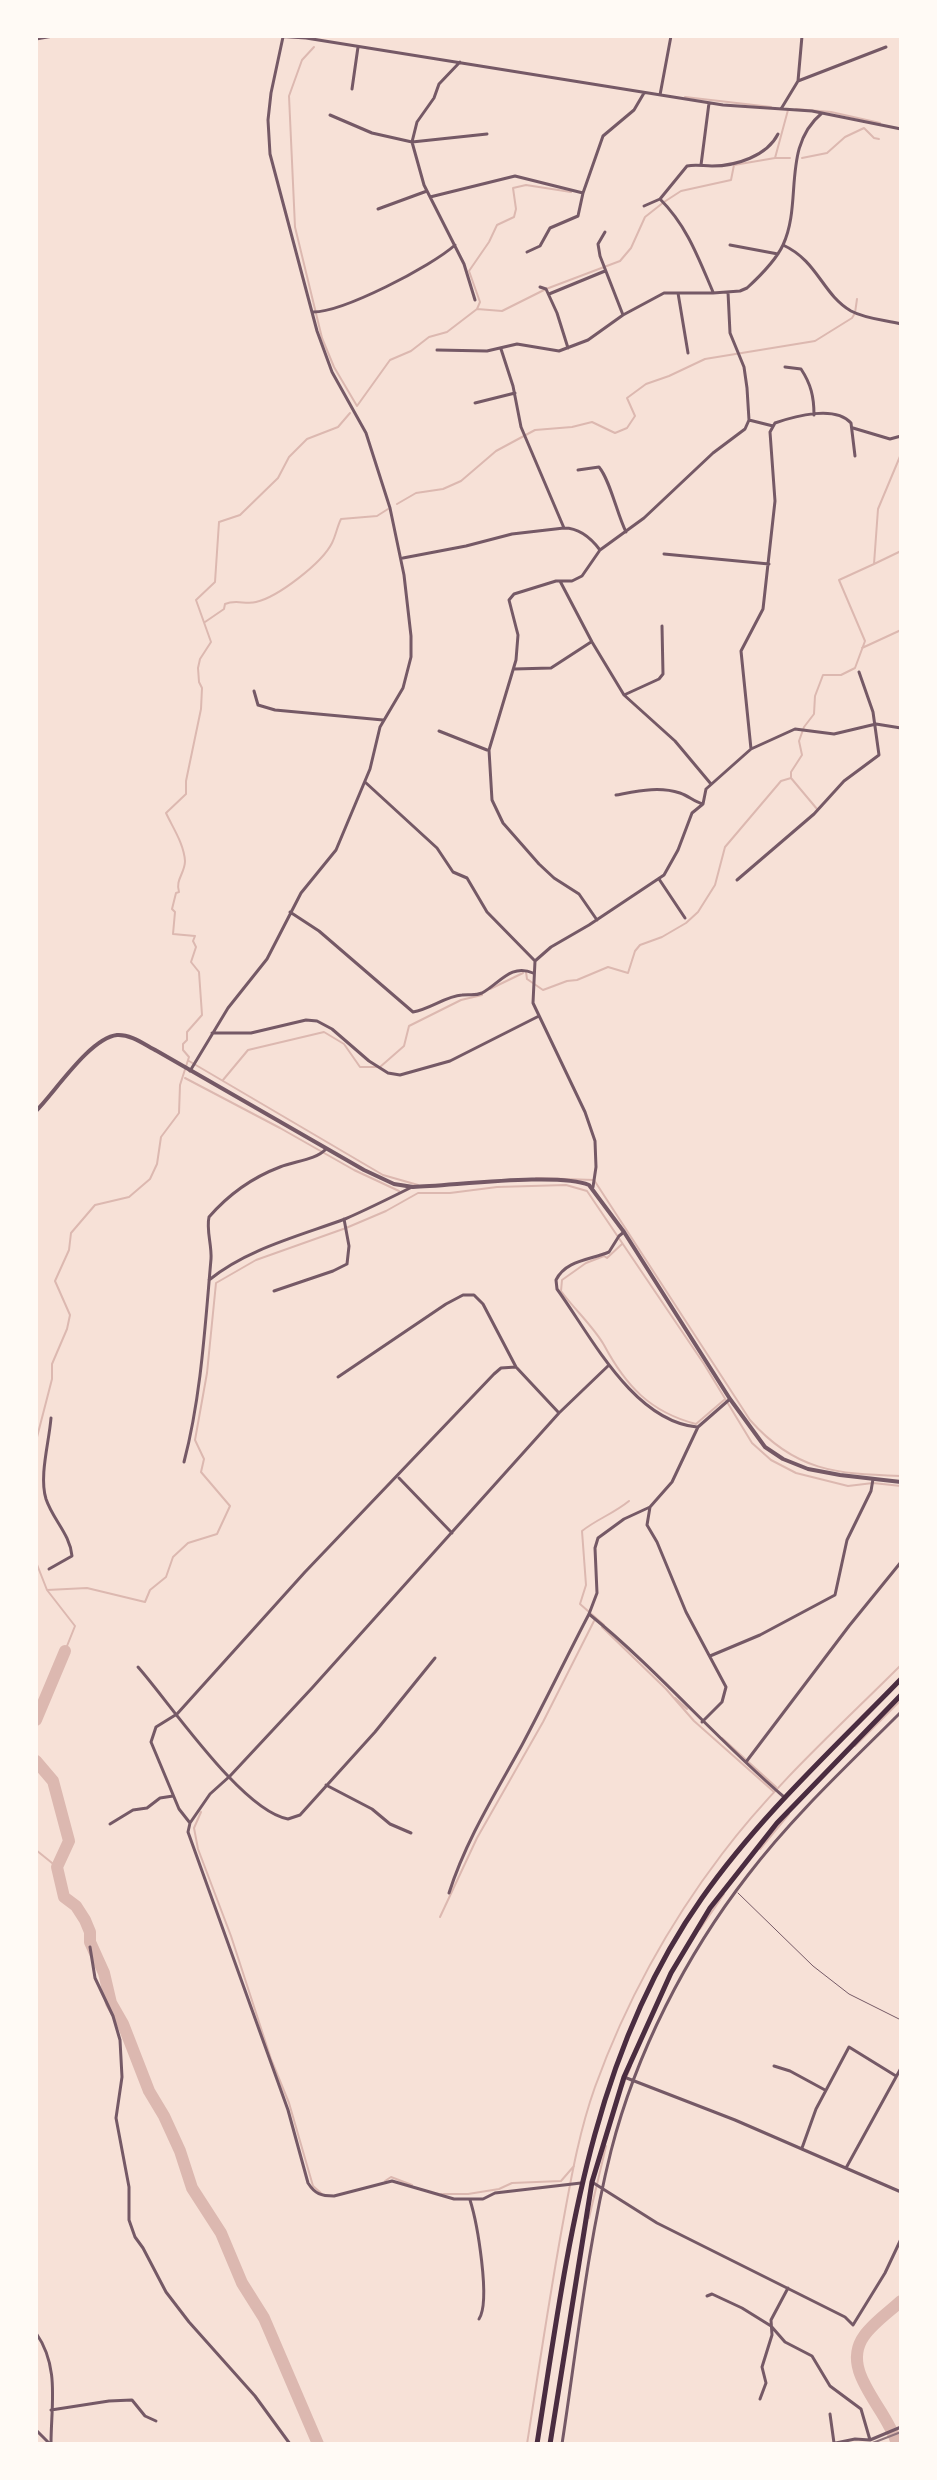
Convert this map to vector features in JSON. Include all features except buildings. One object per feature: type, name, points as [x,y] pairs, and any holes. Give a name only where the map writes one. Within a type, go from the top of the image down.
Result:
[{"type":"main road","points":[[537,2444],[581,2183],[614,2069],[659,1969],[701,1899],[784,1797],[901,1679]]},
{"type":"main road","points":[[550,2444],[592,2182],[624,2077],[671,1973],[728,1882],[777,1823],[901,1695]]},
{"type":"main road","points":[[659,1969],[671,1973]]},
{"type":"street","points":[[36,39],[53,36]]},
{"type":"street","points":[[275,36],[307,37],[709,103],[822,113],[901,129]]},
{"type":"street","points":[[660,95],[671,36]]},
{"type":"street","points":[[781,109],[798,81],[802,36]]},
{"type":"street","points":[[190,1071],[228,1008],[267,959],[301,893],[336,850],[365,782],[383,720],[403,688],[411,657],[401,558],[390,508],[371,447],[332,372],[312,312],[270,154],[269,106],[283,37]]},
{"type":"street","points":[[352,89],[358,47]]},
{"type":"street","points":[[798,81],[886,47]]},
{"type":"street","points":[[460,62],[439,84],[434,98],[417,122],[412,142],[427,191],[455,245],[475,300]]},
{"type":"street","points":[[527,252],[540,246],[550,228],[578,216],[603,136],[634,110],[644,93]]},
{"type":"street","points":[[701,165],[709,103]]},
{"type":"street","points":[[437,350],[501,349],[517,344],[559,351],[601,333],[623,315],[664,293],[713,293],[747,288],[783,245],[794,196],[795,161],[799,146],[814,120],[822,113]]},
{"type":"street","points":[[330,115],[372,133],[412,142],[487,134]]},
{"type":"street","points":[[644,206],[660,199],[687,166],[724,165],[749,157],[769,149],[778,134]]},
{"type":"street","points":[[430,197],[515,176],[583,193]]},
{"type":"street","points":[[378,209],[427,191]]},
{"type":"street","points":[[660,199],[686,229],[713,293]]},
{"type":"street","points":[[605,232],[598,244],[623,315]]},
{"type":"street","points":[[312,312],[354,303],[436,259],[455,245]]},
{"type":"street","points":[[730,245],[778,254]]},
{"type":"street","points":[[783,245],[811,264],[834,296],[849,309],[864,316],[901,324]]},
{"type":"street","points":[[549,294],[605,271]]},
{"type":"street","points":[[540,287],[549,294],[568,348]]},
{"type":"street","points":[[597,920],[579,894],[546,871],[499,816],[492,800],[489,750],[514,669],[518,635],[510,597],[582,576],[600,550],[644,518],[713,453],[738,436],[749,420],[744,367],[730,333],[728,292]]},
{"type":"street","points":[[678,293],[688,353]]},
{"type":"street","points":[[501,349],[515,393],[521,427],[564,528]]},
{"type":"street","points":[[785,367],[801,369],[807,378],[813,396],[814,415]]},
{"type":"street","points":[[475,403],[515,393]]},
{"type":"street","points":[[749,420],[773,426],[787,419],[814,415],[845,417],[853,428],[855,456]]},
{"type":"street","points":[[751,749],[741,651],[763,609],[775,501],[770,443],[773,426]]},
{"type":"street","points":[[853,428],[890,439],[901,436]]},
{"type":"street","points":[[578,470],[599,467],[604,472],[613,504],[626,532]]},
{"type":"street","points":[[401,558],[512,534],[564,528],[586,535],[600,550]]},
{"type":"street","points":[[664,554],[769,564]]},
{"type":"street","points":[[560,581],[624,695],[675,741],[711,784]]},
{"type":"street","points":[[624,695],[659,679],[663,674],[662,626]]},
{"type":"street","points":[[514,669],[551,668],[592,642]]},
{"type":"street","points":[[737,880],[814,814],[844,781],[875,759],[880,748],[876,724],[859,672]]},
{"type":"street","points":[[254,691],[258,705],[275,710],[383,720]]},
{"type":"street","points":[[593,1187],[596,1152],[589,1123],[533,1003],[535,961],[551,947],[664,875],[678,850],[692,813],[703,804],[706,789],[751,749],[795,729],[844,734],[876,724],[901,728]]},
{"type":"street","points":[[439,731],[489,750]]},
{"type":"street","points":[[365,782],[437,848],[453,872],[467,878],[487,912],[535,961]]},
{"type":"street","points":[[616,795],[666,790],[703,804]]},
{"type":"street","points":[[659,879],[685,918]]},
{"type":"street","points":[[290,912],[319,931],[411,1011],[419,1011],[460,995],[478,995],[514,971],[533,973]]},
{"type":"street","points":[[212,1033],[251,1033],[306,1020],[317,1021],[332,1029],[369,1061],[388,1073],[400,1075],[450,1061],[539,1016]]},
{"type":"street","points":[[36,1111],[95,1046],[114,1036],[132,1038],[326,1149],[394,1184],[413,1187],[548,1180],[581,1182],[593,1187],[730,1399],[765,1447],[783,1459],[808,1469],[901,1482]]},
{"type":"street","points":[[184,1462],[197,1392],[209,1280],[212,1245],[207,1220],[239,1187],[283,1165],[319,1155],[326,1149]]},
{"type":"street","points":[[209,1280],[225,1268],[296,1235],[344,1219],[413,1187]]},
{"type":"street","points":[[274,1291],[347,1264],[349,1246],[344,1219]]},
{"type":"street","points":[[624,1232],[609,1252],[571,1264],[556,1280],[557,1289],[609,1365],[630,1389],[676,1423],[698,1427]]},
{"type":"street","points":[[338,1377],[446,1304],[469,1294],[483,1304],[516,1367],[559,1413]]},
{"type":"street","points":[[581,2183],[495,2193],[483,2199],[470,2200],[429,2193],[392,2181],[334,2196],[313,2191],[308,2183],[288,2110],[188,1832],[190,1823],[210,1794],[230,1776],[559,1413],[609,1365]]},
{"type":"street","points":[[190,1823],[179,1809],[151,1742],[156,1727],[177,1714],[305,1572],[494,1374],[501,1368],[516,1367]]},
{"type":"street","points":[[449,1893],[458,1864],[482,1815],[589,1614],[597,1593],[595,1548],[598,1538],[624,1519],[650,1507],[677,1474],[698,1427],[730,1399]]},
{"type":"street","points":[[49,1569],[72,1556],[66,1534],[51,1512],[45,1495],[51,1418]]},
{"type":"street","points":[[398,1477],[452,1533]]},
{"type":"street","points":[[710,1656],[760,1635],[835,1595],[847,1540],[871,1491],[873,1479]]},
{"type":"street","points":[[650,1507],[647,1525],[686,1612],[725,1682],[727,1692],[722,1702],[702,1722]]},
{"type":"street","points":[[745,1763],[901,1562]]},
{"type":"street","points":[[589,1614],[622,1641],[702,1722],[784,1797]]},
{"type":"street","points":[[138,1667],[187,1730],[248,1796],[288,1819],[300,1815],[375,1732],[435,1658]]},
{"type":"street","points":[[562,2444],[612,2149],[634,2082],[683,1976],[736,1891],[812,1801],[901,1712]]},
{"type":"street","points":[[326,1785],[372,1809],[390,1824],[411,1833]]},
{"type":"street","points":[[110,1824],[133,1810],[147,1808],[160,1798],[175,1796]]},
{"type":"street","points":[[90,1947],[95,1978],[113,2016],[120,2040],[122,2077],[116,2118],[129,2187],[129,2220],[135,2237],[166,2292],[255,2396],[290,2444]]},
{"type":"street","points":[[802,2148],[825,2090],[849,2047],[896,2076]]},
{"type":"street","points":[[774,2066],[825,2090]]},
{"type":"street","points":[[846,2168],[901,2068]]},
{"type":"street","points":[[624,2077],[735,2120],[901,2192]]},
{"type":"street","points":[[592,2182],[657,2223],[845,2317],[853,2325],[885,2273],[901,2239]]},
{"type":"street","points":[[470,2200],[478,2226],[481,2261],[483,2311],[479,2319]]},
{"type":"street","points":[[760,2399],[766,2383],[762,2367],[772,2335],[773,2316],[788,2288]]},
{"type":"street","points":[[707,2296],[712,2294],[742,2308],[771,2326],[785,2342],[812,2356],[830,2386],[861,2409],[870,2440]]},
{"type":"street","points":[[36,2333],[46,2349],[52,2371],[50,2444]]},
{"type":"street","points":[[51,2410],[132,2400],[148,2419],[156,2421]]},
{"type":"street","points":[[830,2414],[833,2443],[870,2440],[901,2427]]},
{"type":"street","points":[[36,2430],[50,2444]]},
{"type":"lane","points":[[728,1882],[813,1966],[849,1994],[901,2020]]},
{"type":"waterway","points":[[314,47],[302,60],[289,96],[295,227],[322,338],[334,367],[357,406],[390,360],[411,351],[429,337],[447,332],[477,309],[502,311],[546,289],[620,261],[631,248],[645,217],[664,202],[681,191],[731,180],[734,165],[775,158],[788,110]]},
{"type":"waterway","points":[[685,97],[771,107]]},
{"type":"waterway","points":[[796,109],[831,112],[880,123]]},
{"type":"waterway","points":[[802,158],[827,153],[845,137],[864,128],[879,139]]},
{"type":"waterway","points":[[776,158],[790,158]]},
{"type":"waterway","points":[[477,309],[480,302],[469,271],[497,225],[514,217],[513,188],[526,185],[571,192]]},
{"type":"waterway","points":[[397,504],[416,493],[443,489],[461,481],[496,451],[535,430],[592,422],[615,433],[627,428],[635,416],[627,398],[646,384],[705,359],[815,341],[852,318],[857,299]]},
{"type":"waterway","points":[[36,1441],[52,1379],[52,1364],[70,1315],[55,1281],[69,1250],[71,1233],[95,1205],[129,1197],[150,1179],[157,1164],[161,1137],[179,1113],[180,1085],[189,1057],[183,1050],[183,1044],[187,1040],[187,1032],[202,1015],[199,972],[191,962],[196,947],[193,941],[195,936],[173,934],[175,912],[172,909],[185,861],[166,813],[186,794],[201,709],[202,688],[198,668],[211,642],[196,600],[215,582],[219,522],[240,515],[278,478],[289,457],[307,439],[338,427],[350,413]]},
{"type":"waterway","points":[[791,777],[802,755],[799,741],[804,727],[814,714],[815,696],[823,675],[841,675],[855,668],[865,641],[839,580],[874,564],[878,509],[901,454]]},
{"type":"waterway","points":[[205,622],[224,609],[225,604],[265,599],[298,578],[327,551],[341,519],[377,516],[388,509]]},
{"type":"waterway","points":[[874,564],[901,551]]},
{"type":"waterway","points":[[862,648],[901,630]]},
{"type":"waterway","points":[[526,972],[527,979],[543,990],[608,967],[628,973],[640,945],[662,937],[698,912],[715,885],[725,847],[781,781],[791,778],[817,809]]},
{"type":"waterway","points":[[490,989],[523,973]]},
{"type":"waterway","points":[[223,1080],[248,1050],[324,1032],[344,1044],[360,1067],[380,1067],[404,1046],[409,1026],[461,1000],[482,995]]},
{"type":"waterway","points":[[189,1061],[383,1175],[418,1185]]},
{"type":"waterway","points":[[185,1078],[354,1170],[399,1191]]},
{"type":"waterway","points":[[536,1178],[594,1180],[750,1420],[767,1437],[800,1460],[818,1466],[856,1474],[901,1476]]},
{"type":"waterway","points":[[47,1590],[87,1588],[145,1602],[150,1590],[166,1577],[173,1557],[188,1543],[217,1534],[230,1506],[201,1472],[204,1459],[195,1440],[207,1373],[216,1283],[256,1260],[346,1228],[418,1193],[566,1185],[587,1191],[704,1364],[752,1443],[771,1460],[796,1473],[848,1486],[873,1483],[901,1486]]},
{"type":"waterway","points":[[622,1244],[607,1258],[604,1256],[586,1263],[562,1280],[561,1291],[594,1331],[621,1373],[652,1405],[696,1424],[724,1400]]},
{"type":"waterway","points":[[604,1625],[580,1604],[586,1585],[582,1531],[629,1501]]},
{"type":"waterway","points":[[36,1562],[47,1590],[75,1626],[65,1651]]},
{"type":"waterway","points":[[440,1917],[477,1838],[543,1722],[594,1621]]},
{"type":"waterway","points":[[602,1627],[694,1721],[773,1791]]},
{"type":"waterway","points":[[36,1720],[65,1651]]},
{"type":"waterway","points":[[527,2444],[559,2245],[581,2135],[595,2087],[634,1996],[666,1937],[702,1881],[742,1829],[808,1756],[901,1665]]},
{"type":"waterway","points":[[675,1698],[687,1709]]},
{"type":"waterway","points":[[855,1746],[901,1700]]},
{"type":"waterway","points":[[722,1738],[776,1787]]},
{"type":"waterway","points":[[36,1761],[53,1781],[69,1841],[57,1867],[64,1897],[76,1906],[85,1920],[111,2003],[123,2024],[149,2091],[180,2151],[192,2188],[221,2233],[242,2283],[264,2318],[318,2444]]},
{"type":"waterway","points":[[201,1812],[194,1828],[198,1849],[289,2103],[313,2186],[322,2194]]},
{"type":"waterway","points":[[760,1849],[789,1814]]},
{"type":"waterway","points":[[36,1850],[57,1867]]},
{"type":"waterway","points":[[700,1929],[724,1894]]},
{"type":"waterway","points":[[623,2086],[631,2066]]},
{"type":"waterway","points":[[589,2218],[606,2146]]},
{"type":"waterway","points":[[441,2194],[468,2194],[499,2189],[512,2183],[561,2181],[574,2166]]},
{"type":"waterway","points":[[385,2181],[391,2177],[412,2185]]},
{"type":"waterway","points":[[897,2444],[892,2430],[867,2390],[857,2363],[858,2349],[864,2336],[901,2301]]},
{"type":"railway","points":[[870,2444],[901,2432]]}]
